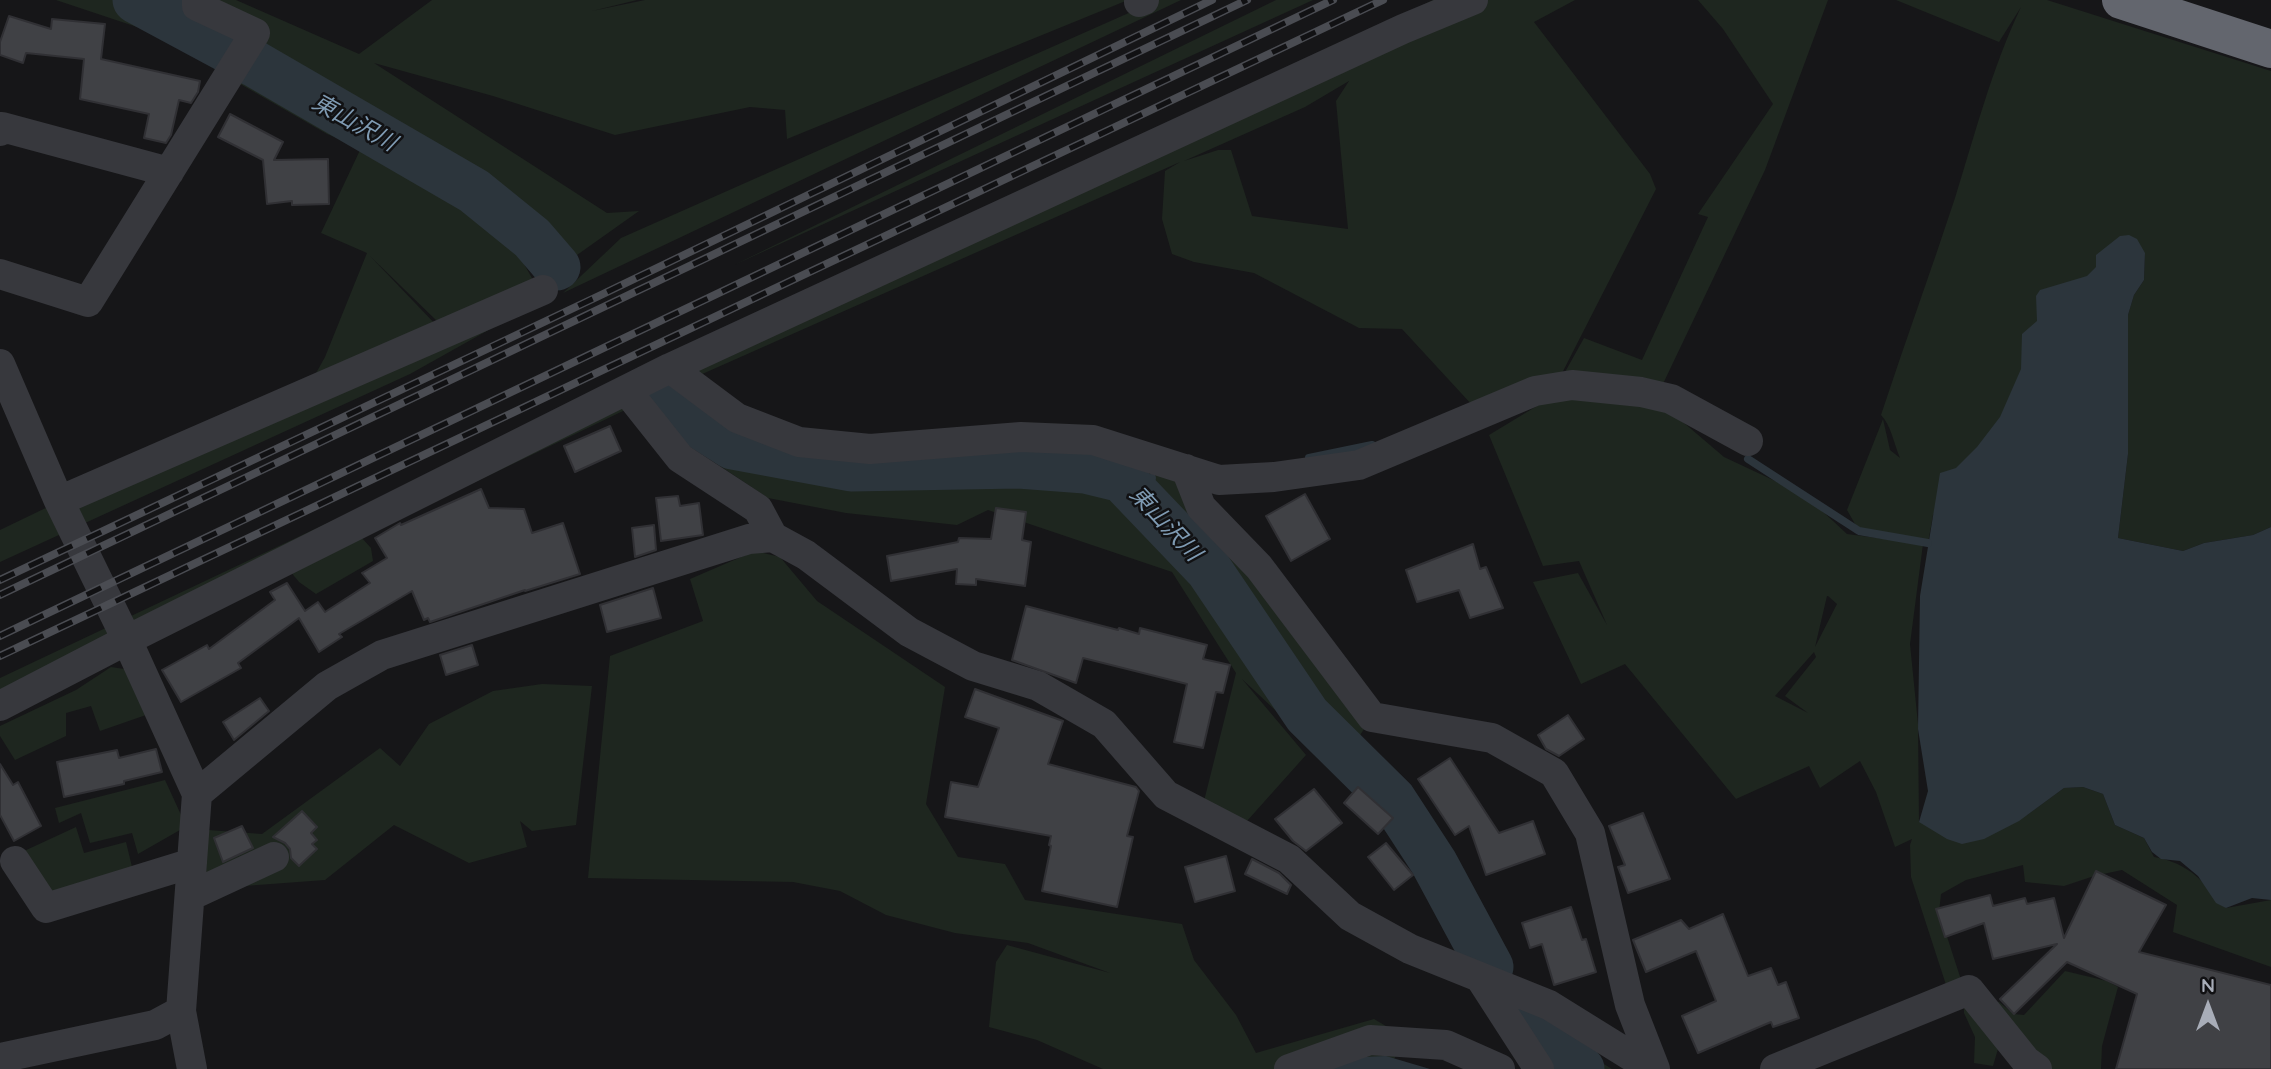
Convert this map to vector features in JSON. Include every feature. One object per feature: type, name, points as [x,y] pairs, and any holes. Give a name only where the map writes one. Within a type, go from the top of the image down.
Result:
[{"type":"highway","points":[[2122,0],[2271,49]]},
{"type":"street","points":[[0,274],[88,302],[255,33],[197,6],[197,0]]},
{"type":"street","points":[[0,706],[670,368],[1402,29],[1473,0]]},
{"type":"street","points":[[0,131],[2,127],[169,172]]},
{"type":"street","points":[[59,501],[543,290]]},
{"type":"street","points":[[0,364],[59,501],[127,640],[197,794],[181,1012],[192,1069]]},
{"type":"street","points":[[670,368],[737,418],[799,442],[870,449],[1021,437],[1093,440],[1219,480],[1274,477],[1359,465],[1535,391],[1572,385],[1641,392],[1671,399],[1748,442]]},
{"type":"street","points":[[626,390],[680,458],[758,509],[773,537],[806,555],[909,632],[973,667],[1038,685],[1104,724],[1166,795],[1289,859],[1350,916],[1410,949],[1549,1005],[1653,1069]]},
{"type":"street","points":[[1186,469],[1201,507],[1259,567],[1372,717],[1492,738],[1554,772],[1590,833],[1630,1005],[1653,1069]]},
{"type":"street","points":[[197,794],[327,685],[383,655],[749,539],[773,537]]},
{"type":"street","points":[[190,896],[274,857]]},
{"type":"street","points":[[15,861],[46,908],[192,863]]},
{"type":"street","points":[[1481,979],[1539,1069]]},
{"type":"street","points":[[1775,1069],[1969,990],[2026,1061],[2037,1069]]},
{"type":"street","points":[[0,1058],[155,1025],[181,1012]]},
{"type":"street","points":[[1289,1069],[1370,1040],[1446,1045],[1500,1069]]},
{"type":"shaded area","points":[[56,0],[236,0],[359,54],[432,0],[637,0],[592,11],[645,0],[1128,0],[787,139],[785,110],[750,107],[615,135],[493,96],[374,63],[607,213],[639,211],[539,282],[524,264],[537,287],[438,322],[370,256],[439,328],[315,375],[325,357],[367,253],[321,233],[361,148],[327,134],[223,74],[167,37]]},
{"type":"shaded area","points":[[1158,0],[1181,0],[563,293],[621,238]]},
{"type":"shaded area","points":[[1276,0],[1313,0],[734,265]]},
{"type":"shaded area","points":[[1433,0],[1575,0],[1534,22],[1650,174],[1656,189],[1558,381],[1473,406],[1402,329],[1359,328],[1254,273],[1194,262],[1172,254],[1162,219],[1165,171],[1180,162],[682,383],[799,442],[1093,440],[1186,469],[1372,717],[1343,761],[1322,754],[1242,679],[1306,755],[1247,821],[1203,805],[1236,673],[1172,572],[988,510],[957,525],[846,513],[768,498],[717,464],[650,398],[361,537],[371,548],[373,561],[316,594],[299,582],[290,571],[0,710],[0,678]],"holes":[[[1349,81],[1336,101],[1348,229],[1252,216],[1231,150],[1218,150],[1184,161],[1305,107]]]},
{"type":"shaded area","points":[[1698,0],[1828,0],[1765,170],[1661,388],[1560,381],[1584,338],[1642,360],[1708,217],[1698,214],[1773,104],[1723,29]]},
{"type":"shaded area","points":[[1896,0],[2047,0],[2271,71],[2271,527],[2253,535],[2204,543],[2183,551],[2118,538],[2128,454],[2128,315],[2134,295],[2144,280],[2145,253],[2033,385],[1933,515],[1928,543],[1859,531],[1847,510],[1883,419],[1890,450],[1900,458],[1890,429],[1881,415],[1993,77],[2021,7],[1999,42]]},
{"type":"shaded area","points":[[2129,235],[2137,239],[2145,253],[2144,280],[2134,295],[2128,315],[2128,454],[2118,538],[2183,551],[2204,543],[2253,535],[2271,527],[2271,900],[2252,898],[2226,908],[2216,903],[2198,876],[2180,861],[2161,859],[2152,852],[2144,838],[2115,825],[2103,794],[2083,787],[2064,788],[2019,821],[1984,839],[1962,844],[1947,839],[1919,822],[1928,791],[1918,729],[1920,596],[1940,473],[1956,468],[1977,447],[2000,417],[2021,369],[2022,334],[2037,321],[2036,296],[2040,290],[2087,276],[2096,267],[2096,255],[2120,236]]},
{"type":"shaded area","points":[[510,318],[410,374],[0,562],[0,530],[54,504]]},
{"type":"shaded area","points":[[1560,392],[1670,411],[1724,457],[1805,495],[1847,534],[1923,544],[1910,644],[1918,724],[1919,822],[2027,815],[2064,788],[2083,787],[2103,794],[2115,825],[2144,838],[2154,857],[2177,864],[2195,875],[2226,908],[2271,900],[2271,967],[2173,932],[2177,905],[2122,870],[2064,886],[2025,882],[2023,865],[1966,880],[1941,894],[1939,912],[1965,992],[1948,991],[1911,877],[1912,839],[1895,847],[1876,792],[1860,761],[1820,788],[1809,766],[1736,799],[1625,664],[1581,684],[1533,582],[1578,573],[1607,625],[1579,561],[1543,566],[1489,435]],"holes":[[[1827,596],[1837,604],[1815,647]],[[1814,652],[1816,657],[1785,696],[1808,713],[1775,696]]]},
{"type":"shaded area","points":[[755,551],[780,557],[817,601],[945,687],[926,804],[958,857],[1005,864],[1025,900],[1182,924],[1194,960],[1236,1015],[1256,1053],[1374,1019],[1408,1039],[1394,1059],[1357,1069],[1103,1069],[1037,1040],[989,1027],[996,962],[1007,945],[1110,973],[1028,943],[955,933],[886,915],[840,891],[793,882],[588,878],[610,656],[703,621],[690,579]]},
{"type":"shaded area","points":[[111,667],[131,670],[146,715],[100,731],[91,706],[66,713],[66,736],[15,760],[0,736],[0,726],[76,690]]},
{"type":"shaded area","points":[[542,684],[592,686],[576,825],[532,831],[520,821],[527,847],[469,863],[394,825],[325,880],[190,890],[195,829],[262,834],[380,748],[400,766],[429,724],[493,691]]},
{"type":"shaded area","points":[[165,780],[182,817],[180,830],[138,854],[132,833],[90,843],[81,813],[59,823],[55,808]]},
{"type":"shaded area","points":[[76,827],[84,853],[126,842],[133,871],[49,901],[22,852]]},
{"type":"shaded area","points":[[2065,971],[2107,981],[2118,987],[2102,1046],[2101,1069],[2050,1069],[2003,1032],[1993,1066],[1974,1063],[1975,1037],[1964,1013],[1964,1001],[1999,1002],[2014,1014],[2024,1015]]},
{"type":"shaded area","points":[[1526,1015],[1612,1069],[1557,1069],[1514,1018]]},
{"type":"shaded area","points":[[1386,1056],[1430,1069],[1303,1069],[1317,1059]]},
{"type":"building","points":[[9,16],[51,29],[52,19],[105,24],[101,59],[200,81],[198,92],[191,103],[179,100],[171,135],[166,143],[144,138],[149,114],[80,99],[84,59],[26,53],[23,63],[0,55],[0,42]]},
{"type":"building","points":[[230,114],[283,142],[274,160],[328,159],[329,204],[292,205],[292,201],[267,204],[263,160],[218,137]]},
{"type":"building","points":[[610,426],[621,451],[575,472],[564,446]]},
{"type":"building","points":[[481,489],[489,508],[524,509],[532,533],[563,523],[580,574],[430,622],[428,618],[424,620],[412,591],[339,634],[342,637],[319,652],[299,618],[238,663],[241,668],[181,702],[162,670],[207,645],[209,649],[275,600],[270,592],[287,583],[305,611],[318,602],[325,612],[370,583],[362,573],[387,558],[375,538],[400,523],[401,525]]},
{"type":"building","points":[[1305,494],[1330,539],[1291,561],[1266,516]]},
{"type":"building","points":[[678,496],[680,506],[699,503],[703,535],[661,541],[656,498]]},
{"type":"building","points":[[996,508],[1026,512],[1022,540],[1031,542],[1025,586],[976,579],[976,585],[956,584],[957,569],[891,581],[887,556],[958,542],[959,538],[991,539]]},
{"type":"building","points":[[654,525],[656,550],[635,557],[632,528]]},
{"type":"building","points":[[1473,544],[1480,569],[1486,567],[1503,608],[1470,618],[1459,590],[1417,602],[1406,570]]},
{"type":"building","points":[[653,588],[661,618],[607,632],[600,605]]},
{"type":"building","points":[[1026,606],[1118,630],[1119,628],[1139,634],[1140,628],[1207,645],[1203,659],[1230,665],[1223,693],[1216,692],[1203,748],[1174,742],[1187,684],[1083,658],[1076,683],[1012,660]]},
{"type":"building","points":[[472,645],[478,665],[446,675],[440,655]]},
{"type":"building","points":[[975,689],[1063,721],[1048,764],[1136,787],[1139,791],[1127,836],[1133,837],[1117,907],[1042,891],[1051,836],[945,817],[951,782],[978,787],[999,728],[965,717]]},
{"type":"building","points":[[260,698],[269,711],[234,740],[223,722]]},
{"type":"building","points":[[1568,715],[1584,739],[1559,756],[1546,749],[1538,735]]},
{"type":"building","points":[[156,749],[162,772],[124,781],[124,784],[64,797],[57,762],[117,750],[119,758]]},
{"type":"building","points":[[1450,758],[1499,833],[1533,821],[1545,854],[1486,875],[1469,826],[1455,835],[1418,779]]},
{"type":"building","points":[[0,764],[13,785],[18,782],[41,826],[14,841],[0,815]]},
{"type":"building","points":[[1358,787],[1393,818],[1378,834],[1344,803]]},
{"type":"building","points":[[1314,789],[1342,823],[1306,851],[1293,841],[1275,819]]},
{"type":"building","points":[[302,811],[317,827],[311,833],[317,840],[312,844],[317,849],[299,866],[291,858],[290,849],[285,843],[273,837]]},
{"type":"building","points":[[1643,813],[1670,879],[1628,893],[1618,867],[1625,865],[1609,826]]},
{"type":"building","points":[[242,826],[253,848],[223,862],[214,838]]},
{"type":"building","points":[[1386,843],[1413,875],[1394,890],[1368,857]]},
{"type":"building","points":[[1226,856],[1235,891],[1195,902],[1185,867]]},
{"type":"building","points":[[1252,859],[1279,873],[1291,885],[1287,894],[1245,874]]},
{"type":"building","points":[[2096,871],[2166,905],[2139,952],[2271,985],[2271,1069],[2116,1069],[2137,994],[2067,962],[2014,1014],[2000,999],[2057,944],[1993,959],[1984,923],[1945,937],[1936,909],[1990,895],[1993,906],[2025,898],[2027,904],[2054,898],[2064,938]]},
{"type":"building","points":[[1571,907],[1582,940],[1586,939],[1596,972],[1554,985],[1542,944],[1530,948],[1522,923]]},
{"type":"building","points":[[1723,914],[1748,976],[1771,968],[1778,985],[1786,982],[1799,1018],[1773,1027],[1771,1022],[1698,1053],[1682,1016],[1716,1001],[1696,951],[1646,972],[1633,940],[1681,920],[1689,929]]},
{"type":"waterway","name":"東山沢川","points":[[136,0],[255,64],[474,191],[532,238],[557,267]]},
{"type":"waterway","name":"東山沢川","points":[[653,392],[732,446],[851,468],[1019,465],[1085,470],[1122,479],[1209,570],[1307,715],[1393,800],[1434,863],[1490,967]]},
{"type":"waterway","points":[[1309,458],[1372,445]]},
{"type":"waterway","points":[[1748,459],[1859,531],[1928,543]]},
{"type":"waterway","points":[[1122,479],[1152,478]]},
{"type":"waterway","name":"東山沢川","points":[[1520,1014],[1543,1045],[1581,1069]]},
{"type":"railway","points":[[0,580],[603,294],[1212,0]]},
{"type":"railway","points":[[0,595],[1247,0]]},
{"type":"railway","points":[[0,636],[1333,0]]},
{"type":"railway","points":[[0,656],[1383,0]]}]
